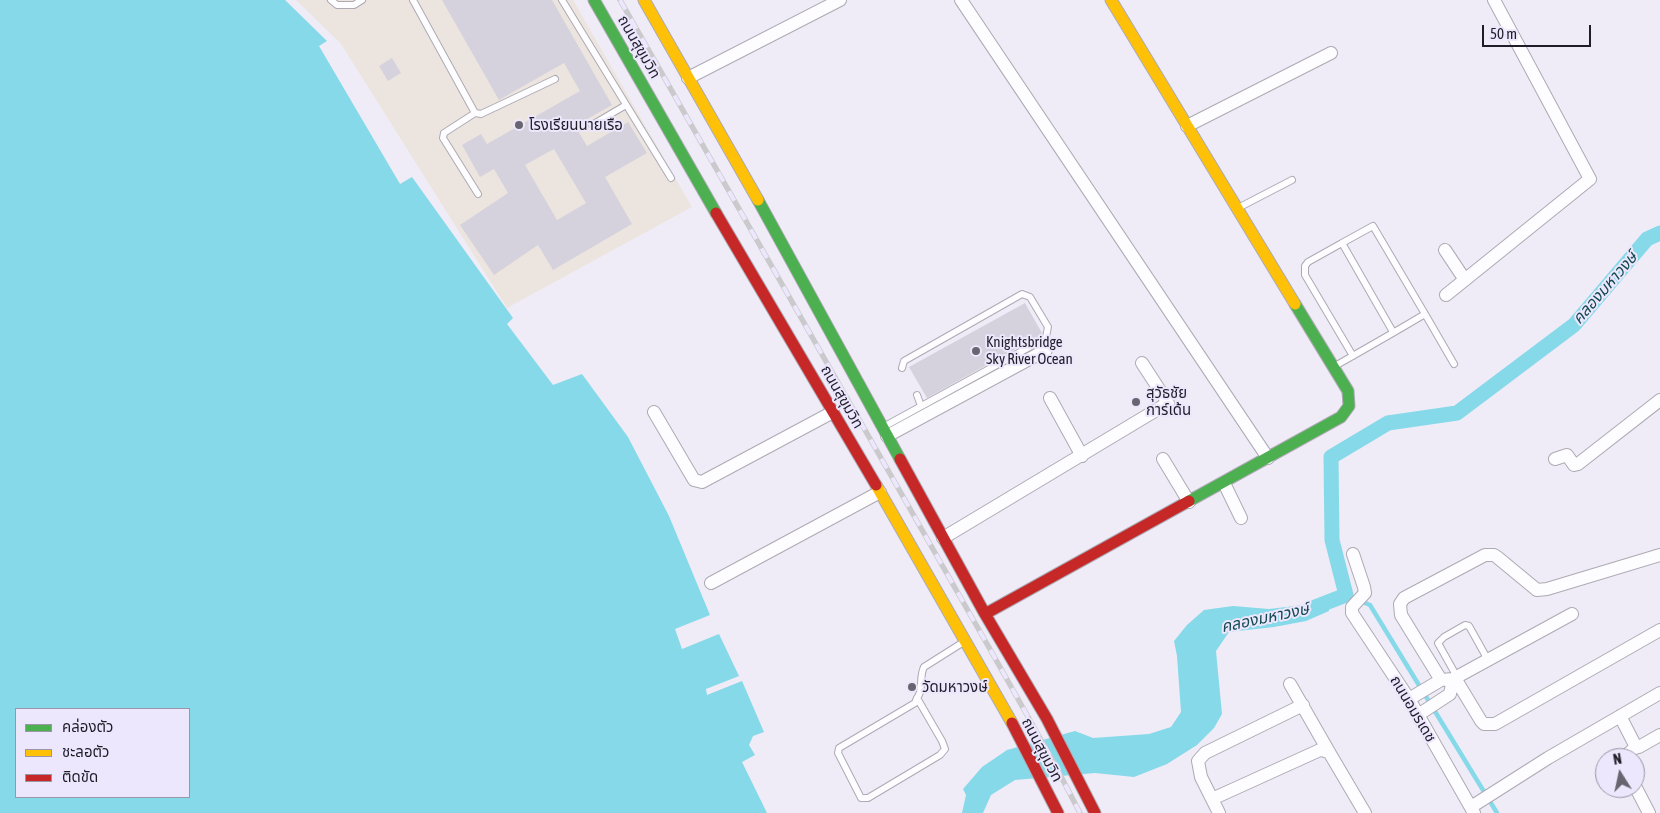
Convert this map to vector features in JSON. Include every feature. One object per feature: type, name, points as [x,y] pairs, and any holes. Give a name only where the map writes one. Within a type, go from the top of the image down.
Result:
[{"type":"main road","name":"ถนนสุขุมวิท","points":[[594,0],[718,216],[775,302],[833,412],[981,669],[1058,813]]},
{"type":"main road","name":"ถนนสุขุมวิท","points":[[644,0],[800,287],[885,432],[985,614],[1047,719],[1095,813]]},
{"type":"main road","points":[[985,614],[1341,417],[1349,406],[1348,391],[1187,126],[1117,2]]},
{"type":"street","points":[[688,78],[840,0]]},
{"type":"street","points":[[961,0],[1268,458]]},
{"type":"street","points":[[1446,296],[1590,179],[1494,0]]},
{"type":"street","points":[[1187,126],[1331,53]]},
{"type":"street","points":[[1445,250],[1465,280]]},
{"type":"street","points":[[885,432],[1046,350]]},
{"type":"street","points":[[943,538],[1168,403],[1142,363]]},
{"type":"street","points":[[1050,398],[1082,456]]},
{"type":"street","points":[[1555,459],[1567,455],[1574,465],[1578,464],[1660,400]]},
{"type":"street","points":[[654,412],[694,480],[702,482],[833,412]]},
{"type":"street","points":[[1163,459],[1189,502]]},
{"type":"street","points":[[1224,482],[1241,518]]},
{"type":"street","points":[[711,583],[880,492]]},
{"type":"street","name":"ถนนอมรเดช","points":[[1353,554],[1365,593],[1352,607],[1352,614],[1412,697],[1472,810]]},
{"type":"street","points":[[1660,555],[1537,590],[1497,557],[1485,555],[1404,598],[1400,604],[1401,615],[1452,678],[1484,724],[1495,724],[1660,630]]},
{"type":"street","points":[[1412,697],[1427,688],[1488,660],[1572,614]]},
{"type":"street","points":[[1421,712],[1450,694],[1452,678]]},
{"type":"street","points":[[1290,684],[1365,813]]},
{"type":"street","points":[[1472,810],[1493,792],[1660,693]]},
{"type":"street","points":[[1219,813],[1197,766],[1200,758],[1205,753],[1302,705]]},
{"type":"street","points":[[1620,716],[1636,747],[1660,735]]},
{"type":"street","points":[[1212,799],[1320,750],[1329,752]]},
{"type":"street","points":[[1641,798],[1649,813]]},
{"type":"lane","points":[[331,0],[337,5],[354,5],[362,0]]},
{"type":"lane","points":[[413,0],[475,113]]},
{"type":"lane","points":[[562,0],[670,178]]},
{"type":"lane","points":[[478,194],[443,138],[444,133],[475,113],[481,114],[555,79]]},
{"type":"lane","points":[[592,125],[626,105]]},
{"type":"lane","points":[[1237,208],[1292,180]]},
{"type":"lane","points":[[1353,356],[1306,275],[1305,266],[1308,262],[1372,226],[1454,364]]},
{"type":"lane","points":[[1342,243],[1394,332]]},
{"type":"lane","points":[[885,432],[921,406],[1044,339],[1048,327],[1030,297],[1022,294],[904,361],[902,368]]},
{"type":"lane","points":[[1333,367],[1425,314]]},
{"type":"lane","points":[[916,395],[921,406]]},
{"type":"lane","points":[[1452,678],[1438,643],[1444,637],[1465,625],[1469,626],[1488,660]]},
{"type":"lane","points":[[917,698],[945,749],[940,755],[868,798],[862,798],[838,753],[839,748],[915,703],[917,698],[920,693],[924,667],[965,641]]},
{"type":"shaded area","name":"โรงเรียนนายเรือ","points":[[296,0],[573,0],[692,207],[507,308],[341,44]]},
{"type":"water","points":[[0,0],[285,0],[327,41],[319,46],[400,184],[412,177],[513,318],[507,324],[553,385],[582,374],[628,437],[669,516],[710,615],[675,629],[682,649],[719,634],[739,676],[706,689],[707,695],[742,681],[764,732],[753,736],[749,745],[755,755],[742,762],[767,813],[0,813]]},
{"type":"water","points":[[1329,602],[1329,611],[1306,621],[1229,632],[1216,651],[1222,714],[1214,728],[1197,745],[1167,764],[1134,777],[1095,773],[1015,780],[991,795],[983,813],[962,813],[966,795],[963,789],[982,767],[1007,750],[1075,731],[1093,738],[1149,734],[1171,727],[1181,712],[1177,656],[1174,641],[1187,625],[1204,610],[1233,606],[1269,609]]},
{"type":"building","points":[[442,0],[552,0],[612,105],[575,126],[587,146],[628,122],[647,153],[605,177],[632,224],[553,270],[538,245],[494,275],[460,225],[508,193],[494,169],[480,177],[462,145],[481,134],[487,144],[580,91],[564,63],[499,100]],"holes":[[[554,149],[586,203],[557,220],[525,165]]]},
{"type":"building","points":[[392,58],[401,73],[388,81],[379,66]]},
{"type":"building","name":"Knightsbridge Sky River Ocean","points":[[1025,303],[1042,333],[1041,335],[927,398],[909,367]]},
{"type":"waterway","name":"คลองมหาวงษ์","points":[[1310,609],[1346,595],[1332,540],[1331,457],[1388,423],[1457,413],[1574,325],[1647,239],[1660,233]]},
{"type":"waterway","points":[[1346,595],[1370,605],[1497,813]]},
{"type":"railway","points":[[620,0],[991,651],[1080,813]]},
{"type":"traffic: fast","points":[[594,0],[716,213]]},
{"type":"traffic: fast","points":[[758,200],[900,459]]},
{"type":"traffic: fast","points":[[1189,501],[1341,417],[1349,406],[1348,391],[1295,304]]},
{"type":"traffic: slow","points":[[644,0],[758,200]]},
{"type":"traffic: slow","points":[[1111,0],[1295,304]]},
{"type":"traffic: slow","points":[[876,485],[1012,723]]},
{"type":"traffic: jam","points":[[716,213],[876,485]]},
{"type":"traffic: jam","points":[[900,459],[985,614],[1047,719],[1095,813]]},
{"type":"traffic: jam","points":[[985,614],[1189,501]]},
{"type":"traffic: jam","points":[[1012,723],[1058,813]]},
{"type":"place","name":"โรงเรียนนายเรือ","points":[[519,125]]},
{"type":"place","name":"Knightsbridge Sky River Ocean","points":[[976,351]]},
{"type":"place","name":"สุวัธชัย การ์เด้น","points":[[1136,402]]},
{"type":"place","name":"วัดมหาวงษ์","points":[[912,687]]}]
